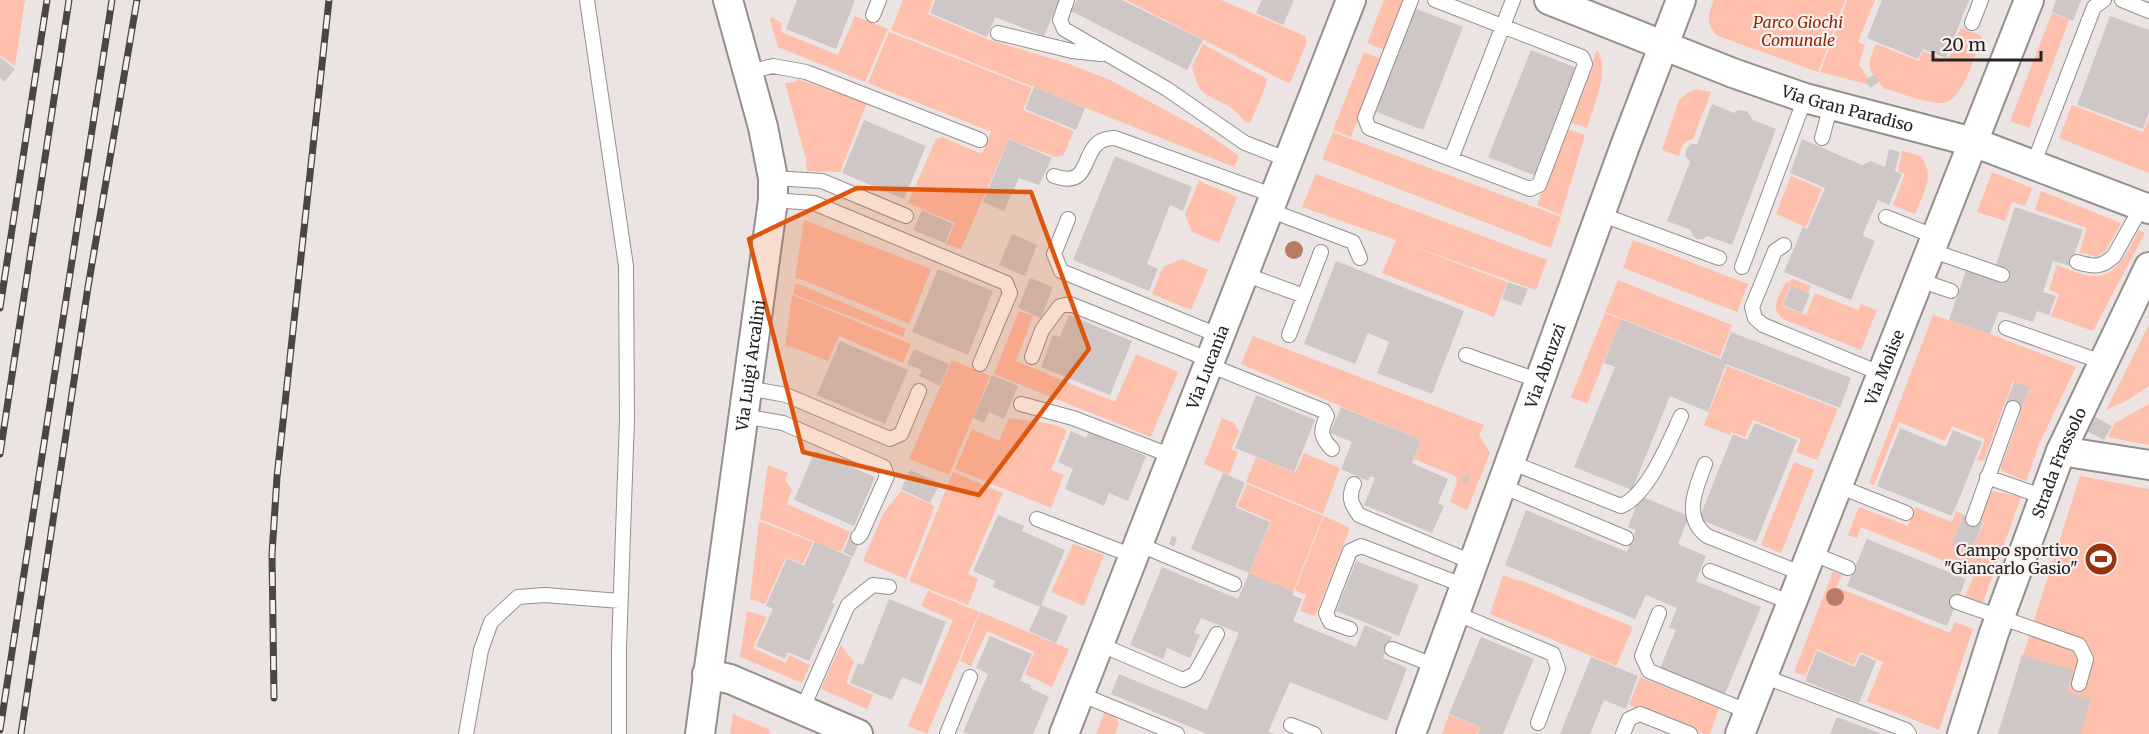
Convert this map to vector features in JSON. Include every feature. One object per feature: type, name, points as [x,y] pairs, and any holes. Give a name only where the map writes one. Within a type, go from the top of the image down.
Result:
[{"type":"street","name":"Via Luigi Arcalini","points":[[700,734],[773,189],[763,127],[728,0]]},
{"type":"street","name":"Via Lucania","points":[[1064,734],[1351,0]]},
{"type":"street","name":"Via Gran Paradiso","points":[[1548,0],[1733,73],[1818,101],[1973,142],[2146,208]]},
{"type":"street","name":"Via Abruzzi","points":[[1411,734],[1600,214],[1681,0]]},
{"type":"street","name":"Via Molise","points":[[1745,723],[1973,142],[2025,1]]},
{"type":"street","name":"Strada Frassolo","points":[[1962,734],[2000,617],[2061,451],[2149,267]]},
{"type":"street","points":[[2061,451],[2149,465]]},
{"type":"street","points":[[707,674],[730,679],[858,734]]},
{"type":"lane","points":[[586,0],[626,266],[627,418],[620,601],[619,734]]},
{"type":"lane","points":[[873,15],[879,0]]},
{"type":"lane","points":[[1066,0],[1060,20],[1064,29],[1167,89],[1245,143],[1289,160]]},
{"type":"lane","points":[[1411,0],[1365,118],[1369,128],[1530,189],[1539,185],[1586,64],[1582,57],[1435,0]]},
{"type":"lane","points":[[1452,159],[1513,0]]},
{"type":"lane","points":[[1972,24],[1981,0]]},
{"type":"lane","points":[[2033,165],[2094,8],[2104,0]]},
{"type":"lane","points":[[2122,0],[2149,11]]},
{"type":"lane","points":[[998,33],[1072,51],[1106,54]]},
{"type":"lane","points":[[748,72],[773,66],[806,72],[980,140]]},
{"type":"lane","points":[[1818,101],[1822,138]]},
{"type":"lane","points":[[1742,267],[1818,101]]},
{"type":"lane","points":[[1054,176],[1063,179],[1076,177],[1084,170],[1092,148],[1102,140],[1115,138],[1272,203],[1353,242],[1360,258]]},
{"type":"lane","points":[[773,189],[822,181],[906,216]]},
{"type":"lane","points":[[773,189],[814,203],[1006,283],[1010,293],[980,364]]},
{"type":"lane","points":[[2078,262],[2093,267],[2103,266],[2109,261],[2146,208]]},
{"type":"lane","points":[[1600,214],[1719,258]]},
{"type":"lane","points":[[1886,217],[1933,244],[2002,275]]},
{"type":"lane","points":[[1068,219],[1054,254],[1061,271],[1324,411],[1327,416],[1321,430],[1323,441],[1332,449]]},
{"type":"lane","points":[[1784,245],[1775,251],[1752,307],[1755,318],[1763,325],[1882,374]]},
{"type":"lane","points":[[1289,335],[1321,252]]},
{"type":"lane","points":[[1244,274],[1304,296]]},
{"type":"lane","points":[[1919,279],[1951,291]]},
{"type":"lane","points":[[1032,357],[1042,330],[1060,306],[1070,304],[1213,353]]},
{"type":"lane","points":[[2006,328],[2102,362]]},
{"type":"lane","points":[[1466,355],[1540,381]]},
{"type":"lane","points":[[745,402],[786,395],[890,439],[901,434],[919,391]]},
{"type":"lane","points":[[745,402],[783,423],[884,467],[887,476],[858,537]]},
{"type":"lane","points":[[1021,404],[1073,418],[1172,456]]},
{"type":"lane","points":[[1973,519],[2013,408]]},
{"type":"lane","points":[[1506,474],[1621,506],[1630,502],[1659,464],[1681,416]]},
{"type":"lane","points":[[1706,464],[1696,488],[1692,506],[1698,529],[1707,536],[1807,564],[1848,568]]},
{"type":"lane","points":[[1506,474],[1626,538]]},
{"type":"lane","points":[[1987,477],[2044,497]]},
{"type":"lane","points":[[1354,484],[1350,492],[1352,505],[1359,515],[1469,575]]},
{"type":"lane","points":[[1838,486],[1906,513]]},
{"type":"lane","points":[[1037,519],[1234,584]]},
{"type":"lane","points":[[1350,629],[1330,622],[1326,613],[1350,551],[1361,546],[1469,575]]},
{"type":"lane","points":[[1710,571],[1792,603]]},
{"type":"lane","points":[[802,710],[848,604],[873,585],[889,587]]},
{"type":"lane","points":[[466,734],[482,650],[491,622],[518,597],[545,595],[620,601]]},
{"type":"lane","points":[[1957,602],[2079,645],[2086,659],[2079,684]]},
{"type":"lane","points":[[1455,613],[1552,654],[1558,669],[1538,723]]},
{"type":"lane","points":[[1659,614],[1642,656],[1648,671],[1745,723]]},
{"type":"lane","points":[[1099,644],[1183,680],[1196,674],[1217,634]]},
{"type":"lane","points":[[1392,649],[1436,666]]},
{"type":"lane","points":[[1763,676],[1906,730],[1909,734]]},
{"type":"lane","points":[[947,734],[970,677]]},
{"type":"lane","points":[[1080,694],[1177,734]]},
{"type":"lane","points":[[1623,734],[1629,719],[1640,714],[1690,734]]},
{"type":"lane","points":[[1291,725],[1314,734]]},
{"type":"highlighted area","points":[[857,188],[1031,192],[1089,349],[979,495],[803,452],[749,239]]},
{"type":"green space","points":[[0,0],[25,0],[15,66],[0,55]]},
{"type":"green space","points":[[903,0],[933,0],[928,14],[987,39],[1069,64],[1110,80],[1202,130],[1239,156],[1234,167],[891,30]]},
{"type":"green space","points":[[1126,0],[1221,0],[1305,36],[1307,41],[1290,84]]},
{"type":"green space","points":[[1384,0],[1405,0],[1385,50],[1367,43]]},
{"type":"green space","name":"Parco Giochi Comunale","points":[[1714,0],[1845,0],[1818,72],[1718,36],[1709,23]]},
{"type":"green space","points":[[1847,0],[1875,0],[1858,42],[1865,45],[1859,64],[1870,82],[1867,84],[1820,72]]},
{"type":"green space","points":[[2052,13],[2069,20],[2029,128],[2010,121]]},
{"type":"green space","points":[[855,16],[888,29],[865,82],[778,47],[770,19],[771,17],[782,23],[781,32],[838,55]]},
{"type":"green space","points":[[1961,28],[1982,36],[1962,86],[1950,100],[1943,103],[1930,102],[1883,88],[1871,71],[1869,63],[1876,44],[1919,61],[1923,51],[1947,61]]},
{"type":"green space","points":[[889,32],[1032,88],[1023,110],[1074,131],[1063,156],[1055,157],[868,83]]},
{"type":"green space","points":[[1203,44],[1267,79],[1251,122],[1247,123],[1233,109],[1206,94],[1198,85],[1192,66]]},
{"type":"green space","points":[[1597,50],[1601,58],[1602,77],[1587,128],[1570,122]]},
{"type":"green space","points":[[1364,52],[1382,59],[1351,137],[1333,130]]},
{"type":"green space","points":[[797,79],[867,103],[840,172],[807,171],[806,159],[785,83],[796,82]]},
{"type":"green space","points":[[1696,89],[1711,92],[1693,139],[1685,143],[1679,156],[1662,150],[1679,100]]},
{"type":"green space","points":[[2072,105],[2143,132],[2149,118],[2149,173],[2059,138]]},
{"type":"green space","points":[[1567,129],[1585,135],[1561,215],[1537,205]]},
{"type":"green space","points":[[991,132],[1009,139],[961,249],[946,244],[955,223],[908,203],[936,139],[942,137],[979,153],[983,152]]},
{"type":"green space","points":[[1333,132],[1561,217],[1551,248],[1322,159]]},
{"type":"green space","points":[[1902,151],[1921,156],[1928,171],[1927,185],[1915,214],[1893,205],[1905,174],[1898,171]]},
{"type":"green space","points":[[1992,172],[2032,188],[2025,206],[2012,202],[2005,221],[1977,212]]},
{"type":"green space","points":[[1316,174],[1547,260],[1536,290],[1401,242],[1507,282],[1494,317],[1382,273],[1396,240],[1302,207]]},
{"type":"green space","points":[[1791,176],[1822,189],[1806,227],[1776,214]]},
{"type":"green space","points":[[1199,181],[1237,197],[1219,243],[1192,232],[1185,214]]},
{"type":"green space","points":[[2041,191],[2121,223],[2106,250],[2096,257],[2079,252],[2087,228],[2035,210]]},
{"type":"green space","points":[[804,220],[931,269],[909,324],[795,278]]},
{"type":"green space","points":[[2139,230],[2145,233],[2093,331],[2051,316],[2059,294],[2049,290],[2057,265],[2085,275],[2094,276],[2110,272],[2127,253]]},
{"type":"green space","points":[[1633,240],[1748,284],[1737,312],[1623,268]]},
{"type":"green space","points":[[1182,259],[1208,270],[1191,310],[1152,294],[1163,267]]},
{"type":"green space","points":[[1793,279],[1811,286],[1808,293],[1790,286],[1782,306],[1806,315],[1815,293],[1858,310],[1861,304],[1877,310],[1861,350],[1783,319],[1779,315],[1777,302],[1785,283]]},
{"type":"green space","points":[[1618,280],[1732,325],[1720,357],[1605,312]]},
{"type":"green space","points":[[795,284],[906,329],[903,337],[793,294]]},
{"type":"green space","points":[[792,295],[911,344],[903,363],[839,336],[828,361],[785,346]]},
{"type":"green space","points":[[1019,311],[1033,316],[1016,361],[1115,402],[1136,354],[1178,372],[1151,437],[994,374]]},
{"type":"green space","points":[[1605,313],[1621,319],[1587,404],[1571,397]]},
{"type":"green space","points":[[1933,315],[2076,367],[2040,442],[2026,481],[2002,471],[2001,467],[2030,388],[2013,381],[1984,460],[1977,461],[1985,439],[1952,426],[1945,441],[1899,422],[1874,485],[1869,483]]},
{"type":"green space","points":[[2149,325],[2149,386],[2126,401],[2106,410]]},
{"type":"green space","points":[[1253,336],[1484,425],[1479,435],[1490,453],[1467,510],[1450,502],[1457,482],[1455,476],[1414,459],[1421,440],[1241,364]]},
{"type":"green space","points":[[952,360],[990,376],[949,475],[909,459]]},
{"type":"green space","points":[[1727,366],[1838,409],[1817,460],[1796,452],[1801,439],[1753,420],[1745,437],[1731,432],[1730,435],[1704,425]]},
{"type":"green space","points":[[2149,404],[2149,445],[2108,437],[2115,423]]},
{"type":"green space","points":[[1009,418],[1052,424],[1067,430],[1051,470],[1064,475],[1051,508],[955,469],[972,429],[999,441]]},
{"type":"green space","points":[[1222,418],[1234,423],[1239,432],[1231,449],[1238,452],[1229,475],[1204,464]]},
{"type":"green space","points":[[1304,453],[1340,468],[1323,514],[1246,482],[1256,457],[1295,473]]},
{"type":"green space","points":[[1794,462],[1814,470],[1781,553],[1761,545]]},
{"type":"green space","points":[[768,465],[788,473],[785,480],[792,490],[787,504],[850,532],[841,552],[760,519]]},
{"type":"green space","points":[[953,472],[1003,493],[968,574],[978,579],[968,605],[909,581]]},
{"type":"green space","name":"Campo sportivo \"Giancarlo Gasio\"","points":[[2080,476],[2149,489],[2149,734],[1998,734]]},
{"type":"green space","points":[[1247,484],[1323,516],[1293,592],[1249,573],[1271,521],[1237,506]]},
{"type":"green space","points":[[901,491],[935,506],[906,579],[863,561],[883,514]]},
{"type":"green space","points":[[1992,491],[2021,497],[1981,608],[1963,601],[1975,573],[1861,527],[1857,538],[1848,535],[1859,507],[1908,526],[1915,507],[1952,522],[1956,511],[1964,515],[1952,543],[1971,551],[1984,523],[1979,520]]},
{"type":"green space","points":[[1324,516],[1350,528],[1315,616],[1300,611],[1306,595],[1295,590]]},
{"type":"green space","points":[[759,521],[813,542],[803,564],[786,557],[765,604],[750,599]]},
{"type":"green space","points":[[1073,544],[1104,555],[1084,606],[1051,592]]},
{"type":"green space","points":[[1833,572],[1842,575],[1836,587],[1950,633],[1955,622],[1973,629],[1939,730],[1867,701],[1883,662],[1860,652],[1854,665],[1817,649],[1805,676],[1794,672]]},
{"type":"green space","points":[[1503,575],[1633,627],[1616,666],[1490,614]]},
{"type":"green space","points":[[928,591],[979,612],[927,734],[908,726],[953,620],[921,606]]},
{"type":"green space","points":[[747,611],[767,617],[753,648],[786,663],[789,655],[810,665],[802,683],[740,657]]},
{"type":"green space","points":[[980,612],[1069,649],[1052,687],[1025,674],[1034,652],[987,631],[971,666],[960,661]]},
{"type":"green space","points":[[841,645],[854,662],[846,683],[873,695],[867,709],[821,689]]},
{"type":"green space","points":[[1640,677],[1719,709],[1710,734],[1704,734],[1629,705]]},
{"type":"green space","points":[[1105,711],[1115,715],[1119,724],[1115,734],[1096,734]]},
{"type":"green space","points":[[733,714],[770,730],[769,734],[730,734]]},
{"type":"green space","points":[[1449,715],[1480,727],[1477,734],[1442,734]]},
{"type":"building","points":[[797,0],[855,0],[836,49],[786,29]]},
{"type":"building","points":[[935,0],[1059,0],[1044,36],[995,17],[987,37],[930,13]]},
{"type":"building","points":[[1077,0],[1122,0],[1203,40],[1187,70],[1071,11]]},
{"type":"building","points":[[1262,0],[1294,0],[1283,25],[1256,13]]},
{"type":"building","points":[[1882,0],[1969,0],[1946,58],[1923,49],[1918,59],[1867,38]]},
{"type":"building","points":[[2056,0],[2081,0],[2073,21],[2052,12]]},
{"type":"building","points":[[1414,8],[1463,27],[1423,130],[1374,111]]},
{"type":"building","points":[[2110,16],[2149,30],[2149,112],[2143,129],[2077,105]]},
{"type":"building","points":[[1531,50],[1579,69],[1536,176],[1488,157]]},
{"type":"building","points":[[0,57],[15,69],[4,82],[0,78]]},
{"type":"building","points":[[1874,75],[1879,82],[1870,88],[1865,80]]},
{"type":"building","points":[[1034,87],[1085,108],[1076,130],[1025,109]]},
{"type":"building","points":[[1712,104],[1734,113],[1738,110],[1747,111],[1753,120],[1776,129],[1732,245],[1707,236],[1697,239],[1692,235],[1691,230],[1667,221],[1690,162],[1685,155],[1687,148],[1691,144],[1697,144]]},
{"type":"building","points":[[864,120],[926,146],[904,199],[842,173]]},
{"type":"building","points":[[1009,139],[1052,158],[1039,185],[1019,178],[1004,211],[983,202]]},
{"type":"building","points":[[1802,139],[1862,165],[1871,161],[1885,167],[1889,149],[1900,152],[1895,171],[1902,174],[1889,205],[1878,200],[1864,231],[1863,236],[1875,241],[1851,300],[1784,272],[1803,227],[1807,229],[1825,188],[1790,173]]},
{"type":"building","points":[[1115,156],[1192,187],[1183,211],[1170,205],[1147,264],[1158,269],[1149,291],[1073,260]]},
{"type":"building","points":[[2015,207],[2083,230],[2070,266],[2053,261],[2043,292],[2056,296],[2049,315],[2037,311],[2033,322],[1999,311],[1990,334],[1949,320],[1966,270],[2004,284],[2009,269],[1996,265]]},
{"type":"building","points":[[922,210],[953,224],[945,243],[913,230]]},
{"type":"building","points":[[1012,234],[1037,245],[1025,276],[999,265]]},
{"type":"building","points":[[1336,261],[1464,311],[1432,394],[1377,373],[1389,342],[1368,333],[1355,364],[1304,344]]},
{"type":"building","points":[[938,269],[993,291],[968,355],[912,332]]},
{"type":"building","points":[[1030,278],[1053,287],[1041,318],[1018,308]]},
{"type":"building","points":[[1508,282],[1528,289],[1521,306],[1502,299]]},
{"type":"building","points":[[1791,286],[1810,294],[1802,313],[1783,305]]},
{"type":"building","points":[[1069,315],[1132,341],[1110,395],[1041,367],[1053,335],[1060,337]]},
{"type":"building","points":[[1621,319],[1721,359],[1731,332],[1851,378],[1840,408],[1726,364],[1708,412],[1670,396],[1632,490],[1574,467],[1615,367],[1604,363]]},
{"type":"building","points":[[840,341],[908,370],[885,424],[817,395]]},
{"type":"building","points":[[914,349],[949,364],[940,386],[919,376],[922,370],[907,364]]},
{"type":"building","points":[[992,375],[1018,386],[1004,419],[989,412],[984,423],[973,418]]},
{"type":"building","points":[[2014,382],[2030,387],[2021,411],[2005,405]]},
{"type":"building","points":[[1256,395],[1315,420],[1294,472],[1235,448]]},
{"type":"building","points":[[1341,407],[1421,440],[1412,463],[1448,479],[1438,503],[1444,506],[1432,533],[1364,505],[1375,478],[1370,476],[1368,481],[1341,469],[1352,442],[1330,433]]},
{"type":"building","points":[[2095,417],[2112,426],[2104,440],[2088,432]]},
{"type":"building","points":[[1755,423],[1797,440],[1756,542],[1699,519],[1733,434],[1747,440]]},
{"type":"building","points":[[1900,428],[1946,447],[1953,430],[1982,442],[1952,516],[1877,486]]},
{"type":"building","points":[[1071,431],[1086,438],[1089,432],[1146,456],[1128,501],[1109,493],[1104,506],[1065,489],[1073,469],[1058,462]]},
{"type":"building","points":[[815,451],[875,477],[854,526],[794,500]]},
{"type":"building","points":[[910,470],[940,483],[930,503],[901,489]]},
{"type":"building","points":[[1223,473],[1245,483],[1235,507],[1270,522],[1249,573],[1191,549]]},
{"type":"building","points":[[1468,474],[1470,480],[1464,483],[1462,477]]},
{"type":"building","points":[[1640,496],[1689,516],[1678,544],[1706,556],[1696,581],[1761,607],[1725,694],[1660,668],[1676,630],[1669,628],[1677,608],[1646,595],[1635,619],[1505,565],[1526,510],[1627,552],[1636,530],[1628,527]]},
{"type":"building","points":[[998,515],[1024,526],[1022,531],[1065,550],[1041,605],[1068,616],[1056,643],[1029,631],[1040,607],[993,587],[995,581],[973,571]]},
{"type":"building","points":[[1964,515],[1983,523],[1971,551],[1952,543]]},
{"type":"building","points":[[850,536],[860,540],[853,557],[843,552]]},
{"type":"building","points":[[1172,536],[1177,538],[1174,547],[1169,544]]},
{"type":"building","points":[[1867,539],[1966,579],[1947,626],[1847,586]]},
{"type":"building","points":[[815,541],[852,558],[832,603],[835,604],[809,661],[788,652],[785,659],[756,646],[773,609],[766,606],[787,558],[804,566]]},
{"type":"building","points":[[1356,561],[1419,585],[1399,636],[1336,611]]},
{"type":"building","points":[[1162,567],[1238,599],[1249,573],[1294,592],[1292,595],[1302,599],[1293,621],[1356,647],[1365,625],[1392,637],[1383,658],[1407,668],[1387,721],[1290,682],[1268,732],[1274,734],[1207,734],[1111,694],[1119,674],[1207,710],[1239,633],[1201,618],[1194,633],[1200,635],[1190,658],[1167,648],[1163,659],[1130,645]]},
{"type":"building","points":[[889,599],[946,622],[921,685],[902,677],[892,700],[850,683],[858,663],[863,665]]},
{"type":"building","points":[[990,636],[1032,654],[1020,681],[1031,685],[1030,688],[1049,697],[1033,734],[969,734],[963,732],[988,674],[976,668]]},
{"type":"building","points":[[1481,637],[1534,659],[1503,734],[1478,734],[1480,727],[1449,714]]},
{"type":"building","points":[[1817,651],[1855,667],[1861,654],[1876,661],[1859,703],[1805,681]]},
{"type":"building","points":[[2022,655],[2073,670],[2067,692],[2091,699],[2080,734],[1998,734]]},
{"type":"building","points":[[1591,657],[1638,676],[1626,709],[1604,700],[1590,734],[1560,734]]},
{"type":"building","points":[[1837,717],[1882,734],[1830,734]]},
{"type":"railway","points":[[0,308],[47,0]]},
{"type":"railway","points":[[0,454],[69,0]]},
{"type":"railway","points":[[0,730],[112,0]]},
{"type":"railway","points":[[21,734],[88,287],[137,0]]},
{"type":"railway","points":[[274,698],[272,554],[277,477],[329,0]]},
{"type":"place","name":"Campo sportivo \"Giancarlo Gasio\"","points":[[2101,559]]}]
